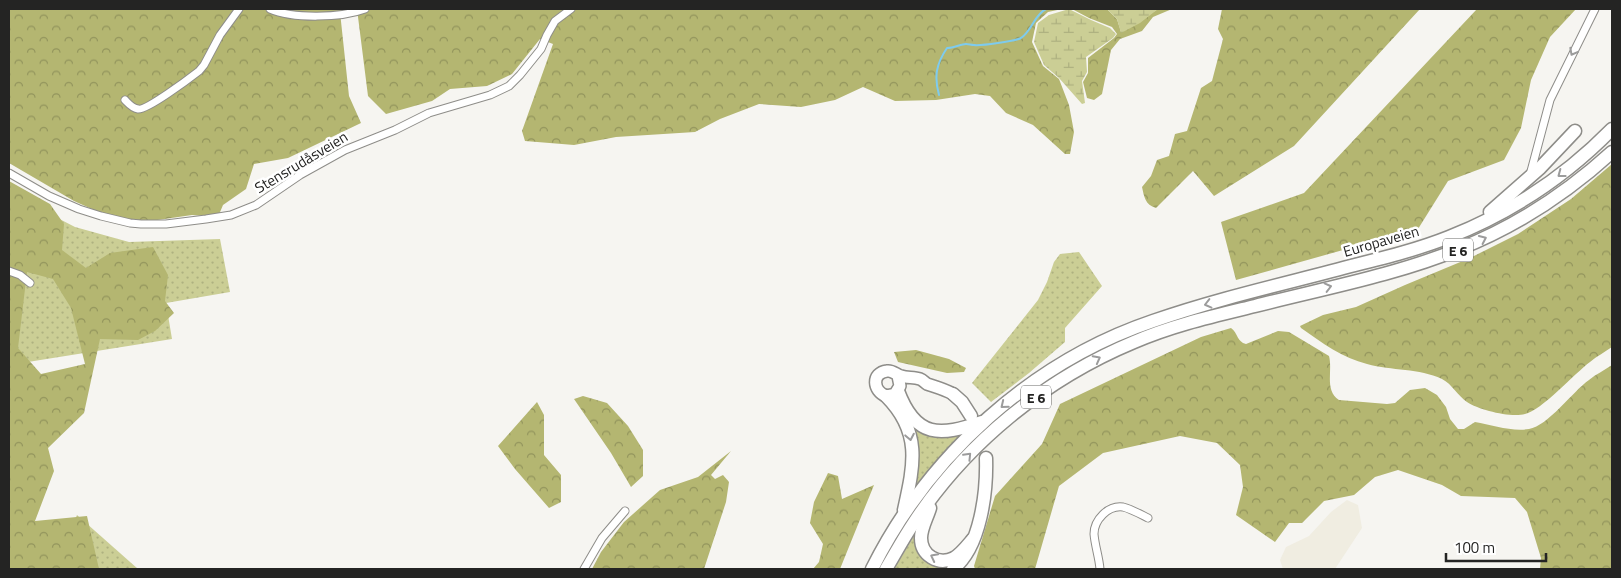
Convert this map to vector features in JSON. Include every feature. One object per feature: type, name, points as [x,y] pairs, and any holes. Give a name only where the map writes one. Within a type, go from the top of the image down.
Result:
[{"type":"highway","name":"Europaveien","points":[[986,420],[1032,382],[1098,344],[1133,328],[1199,306],[1408,251],[1474,226],[1520,202],[1547,184],[1579,160],[1612,130]]},
{"type":"highway","name":"E 6","points":[[1474,226],[1529,179],[1575,131]]},
{"type":"highway","name":"Europaveien","points":[[936,493],[977,447],[1014,413],[1040,393],[1073,372],[1112,351],[1158,332],[1413,265],[1458,250],[1503,230],[1536,211],[1574,185],[1612,152]]},
{"type":"highway","points":[[895,388],[920,379],[953,394],[962,402],[971,416]]},
{"type":"highway","name":"E 6","points":[[895,388],[910,414],[929,430],[949,432],[986,420]]},
{"type":"highway","name":"E 6","points":[[895,388],[903,418],[911,434],[912,472],[903,518]]},
{"type":"highway","name":"E 6","points":[[872,569],[903,518],[938,470],[986,420]]},
{"type":"highway","points":[[953,569],[966,556],[978,525],[984,494],[986,458]]},
{"type":"highway","name":"E 6","points":[[936,493],[921,534],[921,543],[925,551],[931,558],[950,560],[973,540]]},
{"type":"highway","name":"E 6","points":[[886,569],[913,525],[936,493]]},
{"type":"street","points":[[125,100],[132,107],[142,109],[192,77],[204,65],[220,35],[238,9]]},
{"type":"street","points":[[270,9],[285,13],[317,15],[364,9]]},
{"type":"street","name":"Stensrudåsveien","points":[[9,173],[49,196],[79,209],[141,224],[166,224],[206,219],[246,210],[263,201],[300,175],[345,150],[395,130],[429,113],[490,94],[509,86],[541,49],[555,21],[571,9]]},
{"type":"street","points":[[1529,179],[1550,100],[1595,9]]},
{"type":"street","points":[[9,271],[20,275],[30,284]]},
{"type":"street","points":[[1100,569],[1094,533],[1097,521],[1102,515],[1111,509],[1123,508],[1148,518]]},
{"type":"street","points":[[584,569],[602,538],[625,511]]},
{"type":"shaded area","points":[[1347,500],[1358,505],[1362,528],[1335,569],[1283,569],[1280,560],[1286,547],[1309,536],[1331,512]]},
{"type":"green space","points":[[9,9],[348,9],[340,12],[349,96],[361,123],[288,158],[254,164],[246,189],[223,205],[218,217],[192,215],[144,222],[114,219],[74,201],[9,163]]},
{"type":"green space","points":[[357,9],[1062,9],[1048,12],[1036,23],[1032,42],[1043,66],[1059,79],[1069,105],[1074,132],[1070,154],[1065,154],[1033,125],[1006,113],[990,96],[975,94],[936,100],[895,101],[863,87],[835,100],[801,107],[759,104],[720,119],[695,132],[616,137],[574,145],[525,141],[522,131],[553,44],[540,39],[512,74],[487,86],[450,89],[432,101],[386,114],[368,96]]},
{"type":"green space","points":[[1069,9],[1110,28],[1116,34],[1086,57],[1087,72],[1082,81],[1085,103],[1082,104],[1059,78],[1044,65],[1034,42],[1038,23],[1049,15]]},
{"type":"green space","points":[[1072,9],[1107,9],[1117,19],[1121,32],[1158,9],[1172,9],[1153,17],[1142,31],[1120,39],[1111,50],[1102,94],[1094,100],[1087,98],[1083,82],[1088,73],[1088,58],[1117,34],[1112,27]]},
{"type":"green space","points":[[1107,9],[1158,9],[1140,23],[1121,33],[1117,19]]},
{"type":"green space","points":[[1222,9],[1420,9],[1294,146],[1214,196],[1193,171],[1156,208],[1152,207],[1144,197],[1142,187],[1151,176],[1157,160],[1169,156],[1175,134],[1187,131],[1201,88],[1212,81],[1223,39],[1218,29]]},
{"type":"green space","points":[[1477,9],[1576,9],[1550,37],[1531,80],[1521,128],[1504,160],[1448,181],[1418,229],[1236,280],[1221,222],[1304,193]]},
{"type":"green space","points":[[1612,164],[1612,347],[1584,367],[1549,399],[1532,411],[1525,414],[1512,415],[1479,408],[1464,399],[1442,379],[1415,371],[1376,366],[1358,361],[1333,349],[1301,328],[1300,326],[1323,315],[1356,307],[1470,258],[1518,234],[1571,199]]},
{"type":"green space","points":[[9,181],[50,204],[64,224],[62,250],[86,268],[110,253],[153,247],[168,275],[165,301],[174,313],[155,331],[138,340],[100,339],[84,413],[48,448],[54,471],[35,521],[87,516],[99,569],[9,569]],"holes":[[[27,272],[53,279],[71,308],[85,364],[41,374],[18,348]]]},
{"type":"green space","points":[[9,193],[75,227],[129,242],[220,239],[230,292],[166,303],[172,339],[9,365]]},
{"type":"green space","points":[[1079,252],[1102,286],[1065,328],[1065,342],[991,402],[972,383],[1038,300],[1054,262],[1060,254]]},
{"type":"green space","points":[[1231,328],[1241,341],[1246,344],[1278,331],[1289,332],[1329,356],[1330,386],[1334,396],[1339,400],[1395,403],[1410,390],[1425,388],[1437,395],[1446,407],[1450,419],[1458,429],[1464,429],[1475,422],[1516,430],[1529,429],[1544,422],[1583,385],[1612,365],[1612,569],[1540,569],[1541,558],[1527,512],[1515,498],[1461,496],[1442,485],[1398,470],[1375,477],[1354,495],[1324,501],[1302,523],[1289,523],[1275,542],[1236,515],[1243,487],[1240,465],[1217,443],[1180,436],[1103,453],[1059,486],[1035,569],[975,569],[974,566],[995,496],[1042,444],[1060,404],[1201,337]]},
{"type":"green space","points":[[916,350],[949,359],[966,368],[964,372],[947,373],[898,362],[894,352]]},
{"type":"green space","points":[[583,396],[607,403],[628,426],[643,450],[643,476],[631,487],[611,453],[574,399]]},
{"type":"green space","points":[[537,402],[544,415],[544,455],[561,475],[561,502],[549,508],[498,446]]},
{"type":"green space","points":[[915,428],[963,431],[915,487]]},
{"type":"green space","points":[[731,451],[711,475],[715,479],[723,475],[729,482],[726,502],[704,569],[592,569],[601,552],[624,522],[660,490],[698,477]]},
{"type":"green space","points":[[828,473],[838,476],[842,499],[874,485],[840,569],[813,569],[819,562],[823,544],[810,523],[814,502]]},
{"type":"green space","points":[[77,515],[138,569],[60,569],[55,563]]},
{"type":"green space","points":[[919,528],[918,543],[953,562],[948,569],[894,569]]},
{"type":"waterway","points":[[939,95],[937,71],[940,60],[947,48],[964,44],[990,44],[1021,38],[1046,9]]}]
